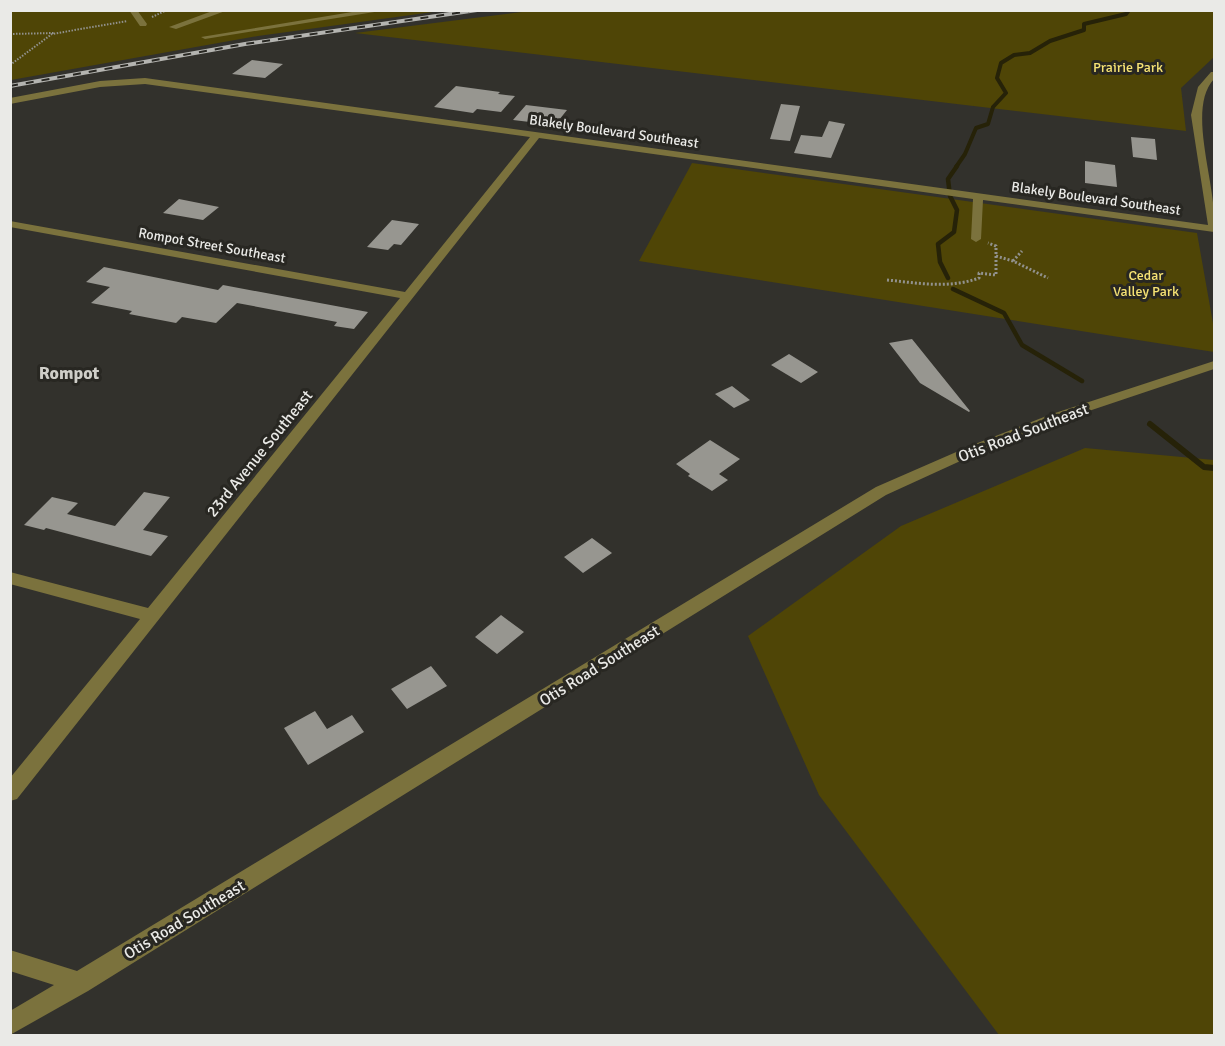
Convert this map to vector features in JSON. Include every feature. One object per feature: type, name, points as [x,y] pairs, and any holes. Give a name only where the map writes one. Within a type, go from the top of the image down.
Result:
[{"type":"street","points":[[133,10],[141,22]]},
{"type":"street","points":[[173,27],[224,10]]},
{"type":"street","points":[[205,37],[383,10]]},
{"type":"street","points":[[1215,74],[1202,87],[1196,115],[1215,229]]},
{"type":"street","name":"Blakely Boulevard Southeast","points":[[10,101],[100,84],[145,81],[1215,229]]},
{"type":"street","name":"23rd Avenue Southeast","points":[[10,793],[536,136]]},
{"type":"street","points":[[1203,156],[1215,159]]},
{"type":"street","points":[[975,196],[976,239]]},
{"type":"street","name":"Rompot Street Southeast","points":[[10,225],[407,296]]},
{"type":"street","name":"Otis Road Southeast","points":[[10,1024],[881,491],[975,449],[1054,418],[1215,365]]},
{"type":"street","points":[[10,578],[153,616]]},
{"type":"street","points":[[10,960],[80,983]]},
{"type":"path","points":[[10,65],[21,60],[44,38],[55,34],[141,22],[167,10]]},
{"type":"path","points":[[10,34],[26,36],[48,31],[55,34]]},
{"type":"path","points":[[887,280],[937,284],[969,283],[979,278],[979,273],[996,275],[996,246],[976,239]]},
{"type":"path","points":[[1013,261],[1022,251]]},
{"type":"path","points":[[996,256],[1013,261],[1048,278]]},
{"type":"green space","name":"Prairie Park","points":[[538,10],[1214,11],[1214,57],[1181,88],[1186,131],[355,33]]},
{"type":"green space","points":[[11,11],[440,11],[258,36],[11,80]]},
{"type":"green space","name":"Cedar Valley Park","points":[[692,163],[1197,233],[1214,329],[1214,352],[639,261]]},
{"type":"green space","points":[[1085,448],[1214,460],[1214,1035],[999,1035],[819,795],[748,636],[901,526]]},
{"type":"building","points":[[252,60],[283,64],[265,78],[232,74]]},
{"type":"building","points":[[456,86],[515,96],[501,112],[477,109],[473,113],[434,107]]},
{"type":"building","points":[[781,104],[800,106],[790,141],[770,139]]},
{"type":"building","points":[[526,105],[567,110],[555,125],[513,120]]},
{"type":"building","points":[[829,121],[845,124],[831,158],[794,153],[801,135],[822,137]]},
{"type":"building","points":[[1131,137],[1155,139],[1157,160],[1133,157]]},
{"type":"building","points":[[1085,161],[1115,165],[1117,187],[1085,183]]},
{"type":"building","points":[[179,199],[219,207],[203,220],[163,213]]},
{"type":"building","points":[[392,220],[419,224],[401,245],[394,244],[388,250],[367,247]]},
{"type":"building","points":[[104,267],[218,290],[223,285],[368,312],[354,329],[334,326],[337,322],[237,303],[216,323],[182,317],[176,323],[129,314],[132,311],[91,303],[110,287],[86,282]]},
{"type":"building","points":[[912,339],[969,412],[920,383],[889,343]]},
{"type":"building","points":[[789,354],[818,372],[801,383],[771,365]]},
{"type":"building","points":[[732,386],[750,400],[734,408],[715,394]]},
{"type":"building","points":[[710,440],[740,459],[719,474],[728,480],[712,491],[688,476],[690,474],[676,464]]},
{"type":"building","points":[[144,492],[170,497],[143,530],[168,536],[151,556],[46,528],[44,530],[24,525],[52,497],[78,503],[67,514],[115,526]]},
{"type":"building","points":[[592,538],[612,553],[583,573],[564,557]]},
{"type":"building","points":[[501,615],[524,632],[497,654],[475,637]]},
{"type":"building","points":[[431,666],[447,686],[407,709],[391,689]]},
{"type":"building","points":[[315,711],[327,729],[352,715],[364,732],[308,765],[284,728]]},
{"type":"waterway","points":[[956,167],[965,154],[976,128],[988,124],[993,107],[1006,93],[997,78],[1001,63],[1014,55],[1030,53],[1050,41],[1084,30],[1084,24],[1126,14],[1129,10]]},
{"type":"waterway","points":[[948,278],[940,262],[938,244],[954,232],[957,210],[950,196],[948,179],[957,166]]},
{"type":"waterway","points":[[953,289],[1004,313],[1022,345],[1082,381]]},
{"type":"waterway","points":[[1150,424],[1204,467],[1214,468]]},
{"type":"railway","points":[[10,86],[245,44],[477,10]]},
{"type":"district","name":"Rompot","points":[[69,373]]}]
